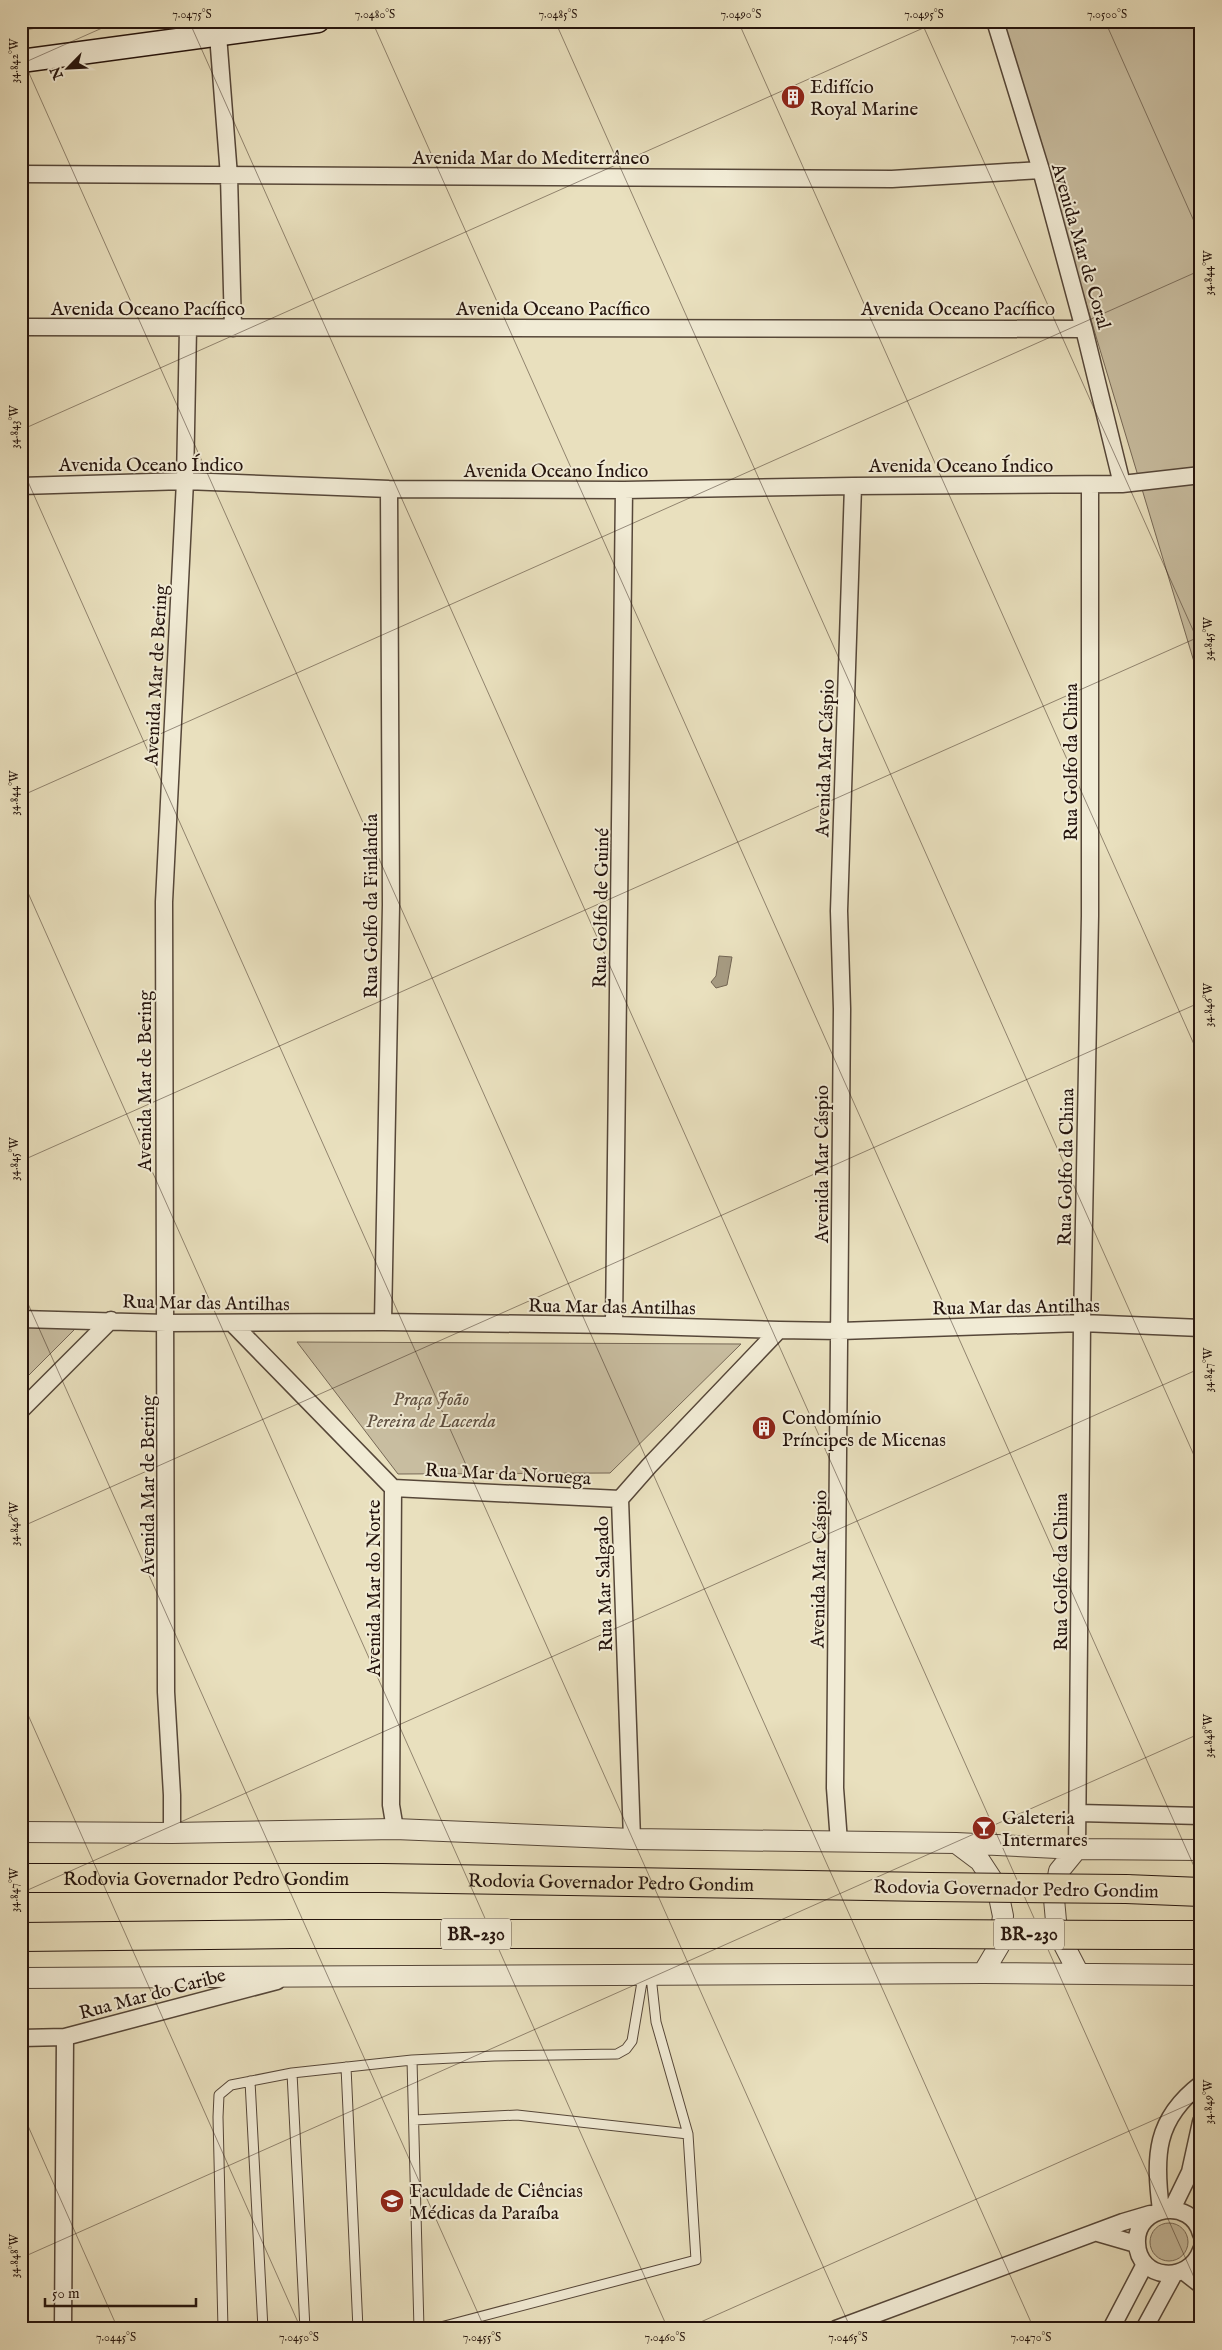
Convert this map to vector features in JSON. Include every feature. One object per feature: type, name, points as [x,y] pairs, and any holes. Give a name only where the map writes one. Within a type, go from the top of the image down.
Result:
[{"type":"highway","name":"Rodovia Governador Pedro Gondim","points":[[21,1878],[383,1878],[930,1888],[1126,1889],[1201,1892]]},
{"type":"highway","name":"BR-230","points":[[21,1937],[291,1934],[1201,1935]]},
{"type":"main road","points":[[21,61],[318,21]]},
{"type":"street","name":"Avenida Mar de Coral","points":[[995,21],[1040,170],[1084,328],[1122,484]]},
{"type":"street","points":[[218,34],[230,176],[233,328]]},
{"type":"street","name":"Avenida Mar do Mediterrâneo","points":[[21,174],[892,179],[1040,170]]},
{"type":"street","name":"Avenida Oceano Pacífico","points":[[21,327],[1084,328]]},
{"type":"street","name":"Avenida Mar de Bering","points":[[172,1833],[172,1795],[166,1692],[164,902],[185,481],[188,328]]},
{"type":"street","name":"Avenida Oceano Índico","points":[[21,486],[185,481],[389,489],[624,490],[853,486],[1090,485],[1122,484],[1201,475]]},
{"type":"street","name":"Rua Golfo da China","points":[[1077,1849],[1079,1813],[1082,1323],[1090,916],[1090,485]]},
{"type":"street","name":"Avenida Mar Cáspio","points":[[839,1842],[835,1788],[842,1009],[839,911],[853,486]]},
{"type":"street","name":"Rua Golfo da Finlândia","points":[[383,1322],[391,905],[389,489]]},
{"type":"street","name":"Rua Golfo de Guiné","points":[[614,1325],[624,490]]},
{"type":"street","name":"Rua Mar das Antilhas","points":[[21,1319],[166,1323],[383,1322],[614,1325],[840,1331],[1082,1323],[1201,1328]]},
{"type":"street","points":[[21,1410],[111,1320]]},
{"type":"street","name":"Avenida Mar do Norte","points":[[232,1323],[394,1488],[391,1806],[395,1829]]},
{"type":"street","name":"Rua Mar Salgado","points":[[632,1839],[620,1499],[649,1466],[780,1330]]},
{"type":"street","name":"Rua Mar da Noruega","points":[[394,1488],[620,1499]]},
{"type":"street","points":[[1079,1813],[1201,1816]]},
{"type":"street","points":[[21,1832],[172,1833],[395,1829],[632,1839],[956,1843],[1077,1849],[1201,1850]]},
{"type":"street","points":[[956,1843],[980,1861],[997,1886],[1003,1916],[999,1946],[984,1973]]},
{"type":"street","points":[[1077,1849],[1059,1871],[1054,1899],[1056,1921],[1064,1945],[1079,1974]]},
{"type":"street","points":[[21,1978],[984,1973],[1201,1975]]},
{"type":"street","name":"Rua Mar do Caribe","points":[[21,2038],[65,2037],[291,1978]]},
{"type":"street","points":[[63,2329],[65,2037]]},
{"type":"street","points":[[1161,2211],[1157,2177],[1159,2147],[1166,2122],[1191,2091],[1201,2084]]},
{"type":"street","points":[[1201,2122],[1190,2172],[1161,2211],[1142,2222],[1136,2244],[1139,2255],[1146,2264],[1163,2274],[1179,2273],[1201,2285]]},
{"type":"street","points":[[836,2329],[1098,2232],[1161,2211],[1185,2213],[1199,2222]]},
{"type":"street","points":[[1098,2232],[1136,2244]]},
{"type":"street","points":[[1144,2329],[1179,2273],[1192,2265],[1201,2250]]},
{"type":"street","points":[[1111,2329],[1146,2264]]},
{"type":"lane","points":[[223,2329],[219,2095],[231,2084],[292,2073],[412,2060],[494,2056],[617,2054],[626,2049],[632,2042],[647,1976]]},
{"type":"lane","points":[[433,2329],[696,2260],[688,2134],[656,2022],[647,1976]]},
{"type":"lane","points":[[412,2060],[419,2329]]},
{"type":"lane","points":[[346,2067],[358,2329]]},
{"type":"lane","points":[[292,2073],[305,2329]]},
{"type":"lane","points":[[250,2081],[263,2329]]},
{"type":"lane","points":[[414,2120],[517,2116],[688,2134]]},
{"type":"green space","points":[[21,21],[97,21],[21,30]]},
{"type":"green space","points":[[1001,21],[1201,21],[1201,685]]},
{"type":"green space","points":[[21,1326],[78,1326],[21,1383]]},
{"type":"green space","name":"Praça João Pereira de Lacerda","points":[[297,1342],[741,1344],[610,1473],[398,1474]]},
{"type":"green space","points":[[1169,2223],[1176,2224],[1182,2229],[1187,2235],[1187,2249],[1182,2255],[1176,2260],[1169,2261],[1162,2260],[1156,2255],[1151,2249],[1150,2242],[1151,2235],[1156,2229],[1162,2224]]},
{"type":"shaded area","points":[[719,956],[732,957],[727,985],[716,988],[711,982],[716,976]]},
{"type":"place","name":"Edifício Royal Marine","points":[[793,97]]},
{"type":"place","name":"Condomínio Príncipes de Micenas","points":[[764,1428]]},
{"type":"place","name":"Galeteria Intermares","points":[[984,1828]]},
{"type":"place","name":"Faculdade de Ciências Médicas da Paraíba","points":[[392,2201]]}]
